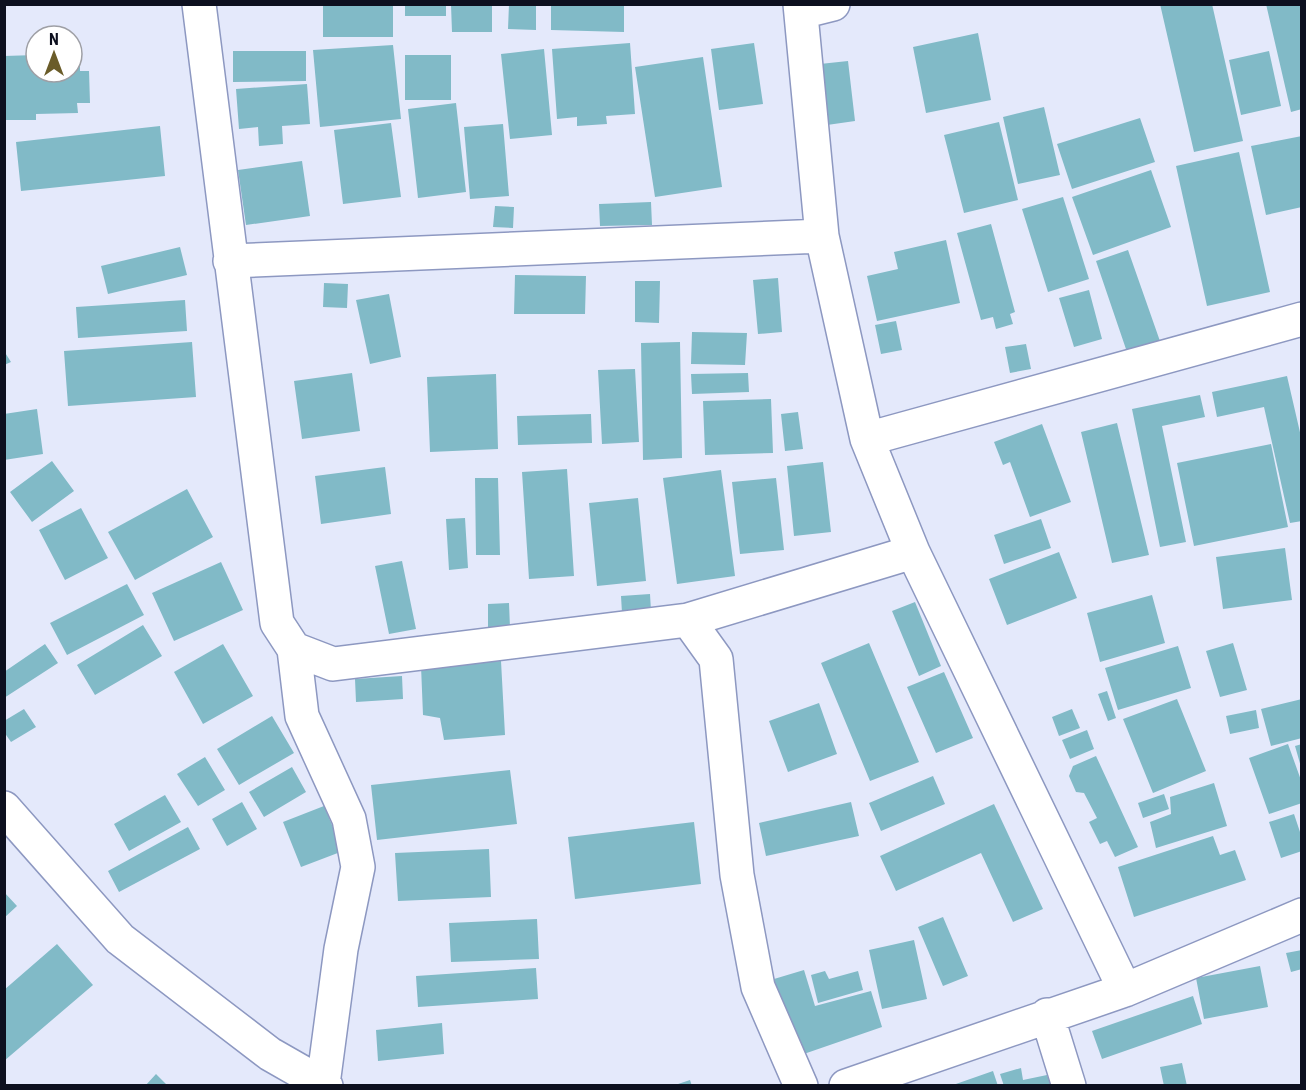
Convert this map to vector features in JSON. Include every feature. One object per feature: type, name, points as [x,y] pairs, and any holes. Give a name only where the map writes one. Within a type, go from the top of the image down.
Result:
[{"type":"street","points":[[4,808],[120,939],[270,1054],[325,1085],[341,949],[357,867],[349,819],[302,716],[294,649],[277,623],[199,4]]},
{"type":"street","points":[[832,4],[800,8],[822,236],[867,439],[914,552],[1125,990]]},
{"type":"street","points":[[230,261],[822,236]]},
{"type":"street","points":[[867,439],[1302,319]]},
{"type":"street","points":[[294,649],[333,664],[688,620],[914,552]]},
{"type":"street","points":[[688,620],[716,659],[737,874],[758,987],[801,1086]]},
{"type":"street","points":[[846,1086],[1125,990],[1302,915]]},
{"type":"street","points":[[1047,1015],[1069,1086]]},
{"type":"building","points":[[323,4],[393,4],[393,37],[323,37]]},
{"type":"building","points":[[509,4],[536,4],[536,30],[508,29]]},
{"type":"building","points":[[551,4],[624,4],[624,32],[551,30]]},
{"type":"building","points":[[1160,4],[1212,4],[1243,141],[1194,152]]},
{"type":"building","points":[[1266,4],[1302,4],[1302,109],[1291,112]]},
{"type":"building","points":[[405,5],[446,5],[446,16],[405,16]]},
{"type":"building","points":[[451,5],[492,5],[492,32],[452,32]]},
{"type":"building","points":[[978,33],[991,100],[926,113],[913,47]]},
{"type":"building","points":[[630,43],[635,114],[606,116],[607,124],[577,126],[577,117],[557,119],[552,49]]},
{"type":"building","points":[[754,43],[763,104],[719,110],[711,49]]},
{"type":"building","points":[[393,45],[401,119],[320,127],[313,50]]},
{"type":"building","points":[[544,49],[552,135],[510,139],[501,54]]},
{"type":"building","points":[[233,51],[306,51],[306,81],[233,82]]},
{"type":"building","points":[[1269,51],[1281,106],[1241,115],[1229,60]]},
{"type":"building","points":[[24,55],[24,84],[84,84],[84,71],[89,71],[90,103],[77,103],[78,113],[36,114],[36,120],[4,120],[4,56]]},
{"type":"building","points":[[405,55],[451,55],[451,100],[405,100]]},
{"type":"building","points":[[703,57],[722,187],[655,197],[635,67]]},
{"type":"building","points":[[848,61],[855,121],[827,125],[820,64]]},
{"type":"building","points":[[307,84],[310,124],[282,126],[283,144],[259,146],[258,127],[239,129],[236,89]]},
{"type":"building","points":[[456,103],[466,192],[418,198],[408,109]]},
{"type":"building","points":[[1044,107],[1060,175],[1018,184],[1003,117]]},
{"type":"building","points":[[1140,118],[1155,162],[1072,189],[1057,144]]},
{"type":"building","points":[[999,122],[1018,200],[964,213],[944,135]]},
{"type":"building","points":[[391,123],[401,197],[343,204],[334,130]]},
{"type":"building","points":[[503,124],[509,196],[470,199],[464,127]]},
{"type":"building","points":[[160,126],[165,176],[21,191],[16,142]]},
{"type":"building","points":[[1302,136],[1302,207],[1266,215],[1251,146]]},
{"type":"building","points":[[1239,152],[1270,292],[1207,306],[1176,166]]},
{"type":"building","points":[[302,161],[310,216],[246,225],[238,170]]},
{"type":"building","points":[[1151,170],[1171,227],[1093,255],[1072,197]]},
{"type":"building","points":[[1063,197],[1089,279],[1048,292],[1022,209]]},
{"type":"building","points":[[651,202],[652,225],[600,226],[599,204]]},
{"type":"building","points":[[495,206],[514,207],[513,228],[493,227]]},
{"type":"building","points":[[991,224],[1015,312],[1010,314],[1013,324],[996,329],[993,317],[981,320],[957,233]]},
{"type":"building","points":[[946,240],[960,303],[877,321],[867,276],[898,269],[894,252]]},
{"type":"building","points":[[180,247],[187,275],[108,294],[101,266]]},
{"type":"building","points":[[1128,250],[1161,344],[1128,355],[1096,261]]},
{"type":"building","points":[[515,275],[586,276],[585,314],[514,314]]},
{"type":"building","points":[[778,278],[782,332],[758,334],[753,280]]},
{"type":"building","points":[[635,281],[660,281],[659,323],[635,322]]},
{"type":"building","points":[[324,283],[348,284],[347,308],[323,307]]},
{"type":"building","points":[[1089,290],[1102,339],[1074,347],[1059,298]]},
{"type":"building","points":[[389,294],[401,357],[370,364],[356,300]]},
{"type":"building","points":[[185,300],[187,331],[78,338],[76,307]]},
{"type":"building","points":[[896,321],[902,350],[881,354],[875,325]]},
{"type":"building","points":[[692,332],[747,333],[745,365],[691,364]]},
{"type":"building","points":[[192,342],[196,397],[68,406],[64,351]]},
{"type":"building","points":[[680,342],[682,458],[643,460],[641,343]]},
{"type":"building","points":[[1026,344],[1031,369],[1010,373],[1005,347]]},
{"type":"building","points":[[4,351],[11,362],[4,365]]},
{"type":"building","points":[[635,369],[639,442],[602,444],[598,370]]},
{"type":"building","points":[[352,373],[360,431],[302,439],[294,381]]},
{"type":"building","points":[[748,373],[749,392],[692,394],[691,374]]},
{"type":"building","points":[[496,374],[498,449],[430,452],[427,377]]},
{"type":"building","points":[[1287,376],[1302,441],[1302,521],[1290,523],[1264,407],[1217,417],[1212,392]]},
{"type":"building","points":[[1200,395],[1205,417],[1162,426],[1186,542],[1160,547],[1132,409]]},
{"type":"building","points":[[771,399],[773,453],[705,455],[703,401]]},
{"type":"building","points":[[37,409],[43,454],[4,460],[4,414]]},
{"type":"building","points":[[798,412],[803,449],[785,451],[781,414]]},
{"type":"building","points":[[591,414],[592,443],[518,445],[517,416]]},
{"type":"building","points":[[1117,423],[1149,555],[1112,563],[1081,432]]},
{"type":"building","points":[[1042,424],[1071,502],[1030,517],[1010,462],[1003,465],[994,442]]},
{"type":"building","points":[[1271,444],[1288,527],[1194,546],[1177,463]]},
{"type":"building","points":[[52,461],[74,491],[32,522],[10,492]]},
{"type":"building","points":[[823,462],[831,532],[794,536],[787,466]]},
{"type":"building","points":[[385,467],[391,514],[321,524],[315,476]]},
{"type":"building","points":[[567,469],[574,576],[529,579],[522,472]]},
{"type":"building","points":[[721,470],[735,576],[677,584],[663,478]]},
{"type":"building","points":[[475,478],[498,478],[500,555],[476,555]]},
{"type":"building","points":[[776,478],[784,550],[740,554],[732,482]]},
{"type":"building","points":[[187,489],[213,537],[135,580],[108,532]]},
{"type":"building","points":[[638,498],[646,581],[597,586],[589,503]]},
{"type":"building","points":[[81,508],[108,558],[65,580],[39,530]]},
{"type":"building","points":[[465,518],[468,568],[449,570],[446,519]]},
{"type":"building","points":[[1041,519],[1051,548],[1004,564],[994,535]]},
{"type":"building","points":[[1285,548],[1292,600],[1223,609],[1216,557]]},
{"type":"building","points":[[1059,552],[1077,598],[1007,625],[989,579]]},
{"type":"building","points":[[402,561],[416,629],[389,634],[375,566]]},
{"type":"building","points":[[221,562],[243,610],[174,641],[152,593]]},
{"type":"building","points":[[127,584],[144,615],[67,655],[50,623]]},
{"type":"building","points":[[650,594],[651,611],[622,613],[621,596]]},
{"type":"building","points":[[1152,595],[1165,643],[1100,662],[1087,613]]},
{"type":"building","points":[[915,602],[941,666],[919,676],[892,611]]},
{"type":"building","points":[[509,603],[510,628],[488,629],[488,604]]},
{"type":"building","points":[[143,625],[162,656],[95,695],[77,665]]},
{"type":"building","points":[[869,643],[919,762],[870,781],[821,663]]},
{"type":"building","points":[[1233,643],[1247,690],[1220,697],[1206,651]]},
{"type":"building","points":[[45,644],[58,663],[4,698],[4,672]]},
{"type":"building","points":[[223,644],[253,696],[203,724],[174,672]]},
{"type":"building","points":[[1178,646],[1191,688],[1118,710],[1105,668]]},
{"type":"building","points":[[501,661],[505,735],[444,740],[440,718],[423,715],[421,666]]},
{"type":"building","points":[[944,672],[973,738],[936,753],[907,687]]},
{"type":"building","points":[[402,676],[403,699],[356,702],[355,679]]},
{"type":"building","points":[[1107,691],[1116,718],[1108,721],[1098,694]]},
{"type":"building","points":[[1177,699],[1206,771],[1153,793],[1123,719]]},
{"type":"building","points":[[1302,699],[1302,738],[1271,746],[1261,709]]},
{"type":"building","points":[[819,703],[837,754],[788,772],[769,721]]},
{"type":"building","points":[[24,709],[36,727],[11,742],[4,732],[4,721]]},
{"type":"building","points":[[1072,709],[1080,728],[1059,736],[1052,717]]},
{"type":"building","points":[[1256,710],[1259,728],[1230,734],[1226,716]]},
{"type":"building","points":[[272,716],[294,753],[239,785],[217,749]]},
{"type":"building","points":[[1087,730],[1094,749],[1070,759],[1062,740]]},
{"type":"building","points":[[1288,744],[1302,783],[1302,803],[1269,814],[1249,758]]},
{"type":"building","points":[[1302,744],[1302,767],[1301,767],[1295,746]]},
{"type":"building","points":[[1096,756],[1138,847],[1115,857],[1107,841],[1100,844],[1089,822],[1097,818],[1084,793],[1076,792],[1069,776],[1073,766]]},
{"type":"building","points":[[205,757],[225,790],[198,806],[177,774]]},
{"type":"building","points":[[292,767],[306,792],[264,817],[249,792]]},
{"type":"building","points":[[510,770],[517,824],[377,840],[371,785]]},
{"type":"building","points":[[933,776],[945,804],[881,831],[869,803]]},
{"type":"building","points":[[1214,783],[1227,826],[1156,848],[1150,822],[1171,814],[1170,797]]},
{"type":"building","points":[[1164,794],[1169,809],[1143,818],[1138,803]]},
{"type":"building","points":[[165,795],[181,822],[129,851],[114,824]]},
{"type":"building","points":[[242,802],[257,829],[227,846],[212,819]]},
{"type":"building","points":[[851,802],[859,836],[766,856],[759,823]]},
{"type":"building","points":[[994,804],[1043,909],[1013,922],[981,853],[896,891],[880,856]]},
{"type":"building","points":[[324,806],[343,851],[301,867],[283,822]]},
{"type":"building","points":[[1294,814],[1302,838],[1302,851],[1281,858],[1269,822]]},
{"type":"building","points":[[694,822],[701,884],[575,899],[568,837]]},
{"type":"building","points":[[188,827],[200,849],[119,892],[108,871]]},
{"type":"building","points":[[1213,836],[1220,855],[1235,850],[1246,880],[1134,917],[1118,867]]},
{"type":"building","points":[[489,849],[491,897],[398,901],[395,853]]},
{"type":"building","points":[[4,892],[17,906],[4,918]]},
{"type":"building","points":[[943,917],[968,976],[943,986],[918,927]]},
{"type":"building","points":[[537,919],[539,959],[451,962],[449,923]]},
{"type":"building","points":[[914,940],[927,999],[882,1009],[869,950]]},
{"type":"building","points":[[57,944],[93,985],[4,1061],[4,990]]},
{"type":"building","points":[[1302,950],[1302,969],[1291,972],[1286,953]]},
{"type":"building","points":[[1260,966],[1268,1007],[1204,1019],[1196,978]]},
{"type":"building","points":[[536,968],[538,999],[418,1007],[416,976]]},
{"type":"building","points":[[804,970],[815,1006],[871,991],[882,1027],[798,1056],[774,979]]},
{"type":"building","points":[[825,971],[829,979],[858,971],[863,990],[818,1003],[811,975]]},
{"type":"building","points":[[1193,996],[1202,1024],[1102,1059],[1092,1031]]},
{"type":"building","points":[[442,1023],[444,1054],[378,1061],[376,1030]]},
{"type":"building","points":[[1182,1063],[1187,1086],[1164,1086],[1160,1067]]},
{"type":"building","points":[[1021,1068],[1023,1080],[1047,1075],[1051,1086],[1004,1086],[1000,1074]]},
{"type":"building","points":[[993,1071],[998,1086],[953,1086],[953,1085]]},
{"type":"building","points":[[156,1074],[168,1086],[145,1086]]},
{"type":"building","points":[[690,1080],[692,1086],[675,1086],[675,1085]]}]
